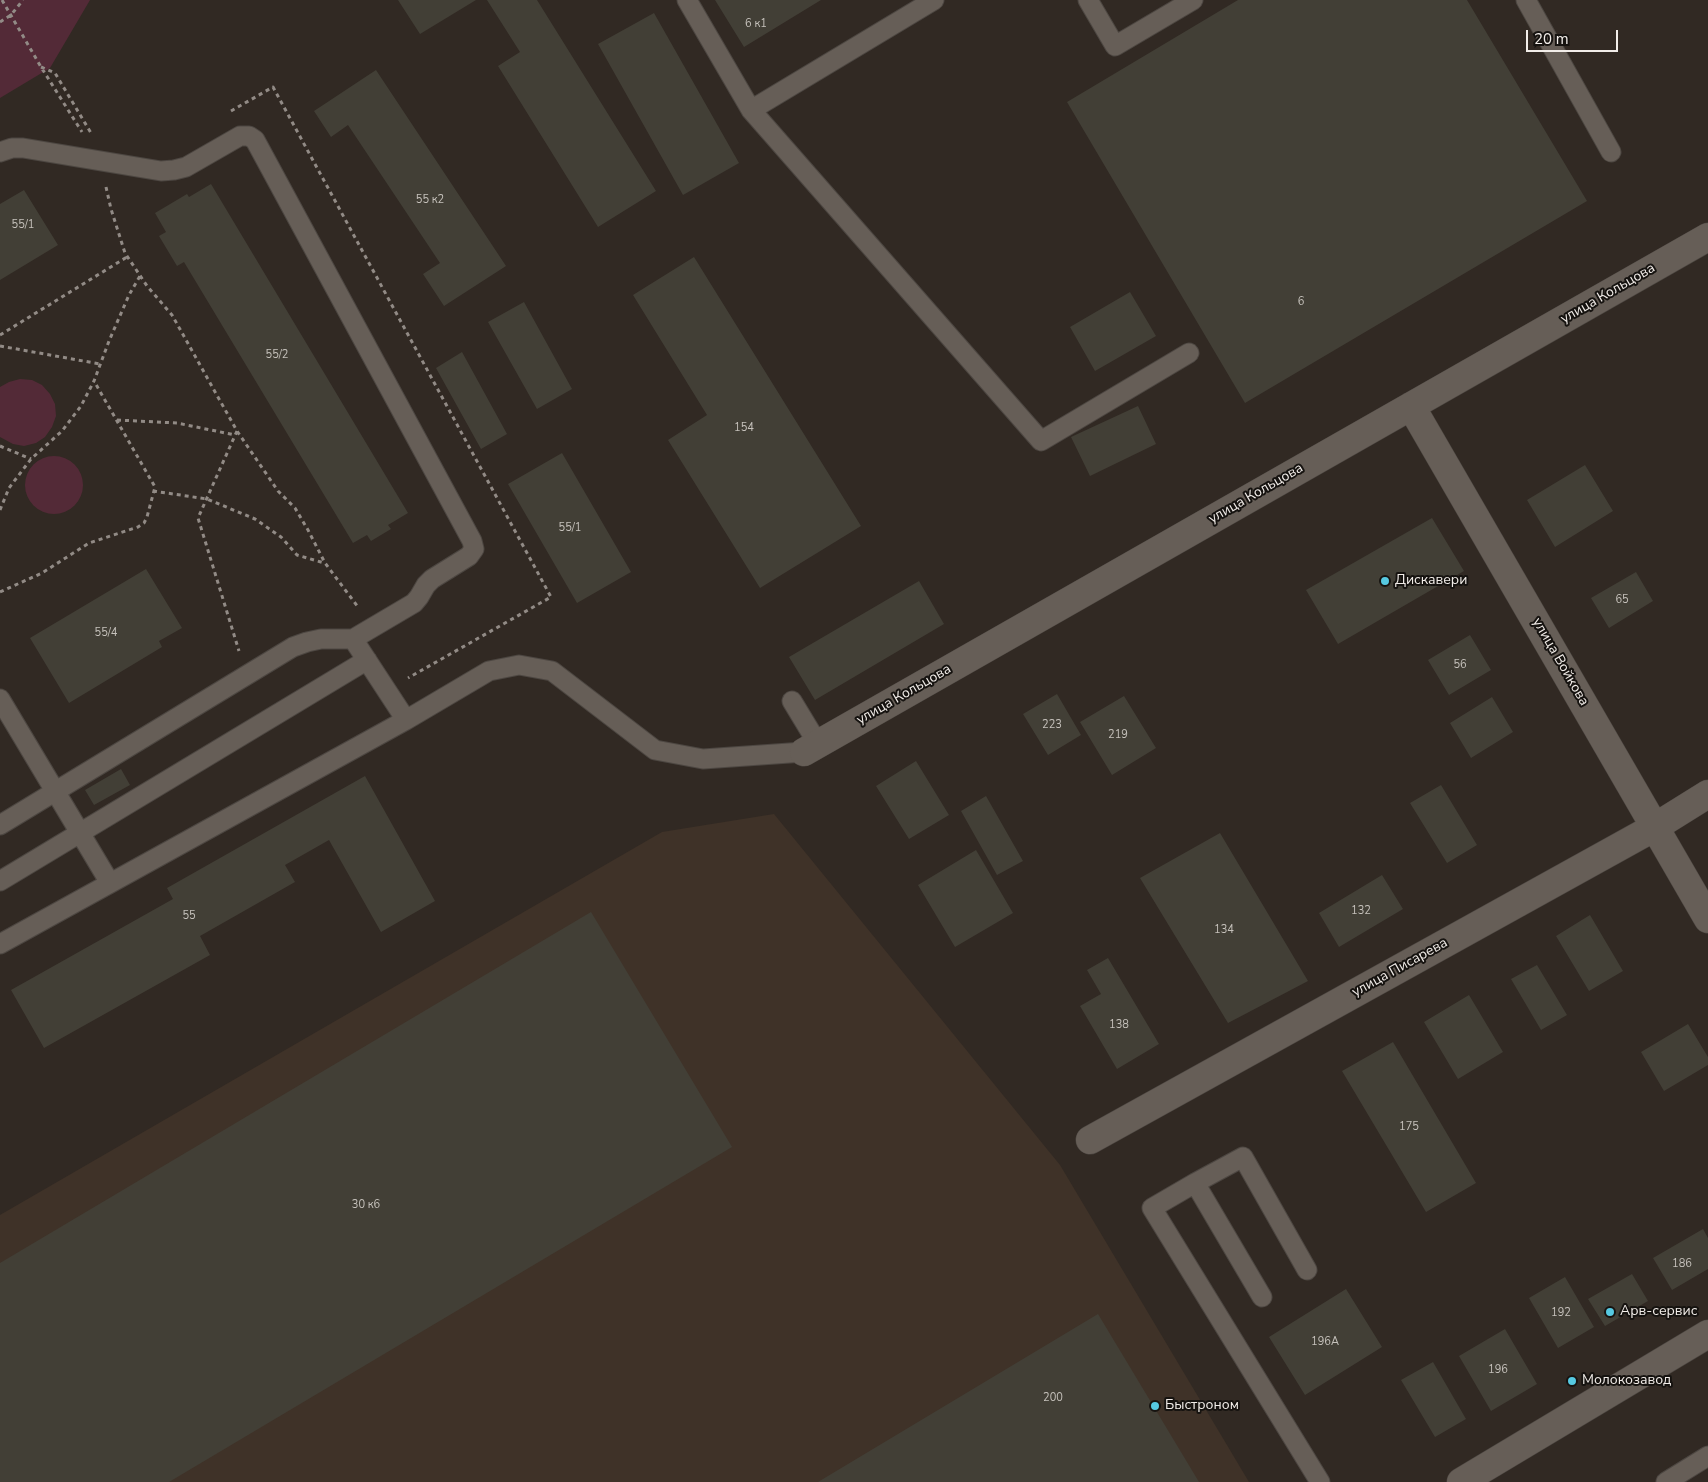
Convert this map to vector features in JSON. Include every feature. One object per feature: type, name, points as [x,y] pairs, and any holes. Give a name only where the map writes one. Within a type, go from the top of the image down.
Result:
[{"type":"street","name":"улица Кольцова","points":[[811,748],[1708,236]]},
{"type":"street","name":"улица Войкова","points":[[1411,406],[1708,919]]},
{"type":"street","name":"улица Писарева","points":[[1090,1140],[1655,827],[1708,794]]},
{"type":"street","points":[[1461,1482],[1708,1334]]},
{"type":"lane","points":[[686,0],[751,110],[1041,441],[1189,353]]},
{"type":"lane","points":[[751,110],[934,0]]},
{"type":"lane","points":[[1088,0],[1115,46],[1193,0]]},
{"type":"lane","points":[[1526,0],[1611,152]]},
{"type":"lane","points":[[0,152],[12,148],[23,148],[161,171],[186,167],[240,136],[249,136],[255,140],[472,541],[474,549],[469,556],[426,584],[414,603],[353,639],[321,639],[294,647],[0,825]]},
{"type":"lane","points":[[353,639],[406,720]]},
{"type":"lane","points":[[0,881],[367,660]]},
{"type":"lane","points":[[0,944],[406,720],[489,672],[519,666],[552,671],[655,750],[703,759],[811,748],[792,701]]},
{"type":"lane","points":[[0,699],[110,883]]},
{"type":"lane","points":[[1307,1270],[1243,1157],[1152,1208],[1320,1482]]},
{"type":"lane","points":[[1195,1184],[1262,1297]]},
{"type":"lane","points":[[1666,1482],[1708,1456]]},
{"type":"path","points":[[2,0],[41,67],[101,161],[110,209],[127,257],[147,286],[172,315],[236,433],[278,491],[295,508],[325,563],[373,627]]},
{"type":"path","points":[[0,22],[11,15],[23,0]]},
{"type":"path","points":[[41,67],[55,74],[91,133],[100,134]]},
{"type":"path","points":[[224,115],[273,87],[282,104]]},
{"type":"path","points":[[0,335],[127,257]]},
{"type":"path","points":[[0,510],[8,488],[31,459],[62,431],[81,406],[94,381],[112,333],[140,276]]},
{"type":"path","points":[[0,346],[100,364]]},
{"type":"path","points":[[0,592],[42,573],[89,543],[138,527],[144,523],[147,517],[154,487],[94,381]]},
{"type":"path","points":[[116,420],[177,423],[236,433]]},
{"type":"path","points":[[236,433],[198,518],[246,676]]},
{"type":"path","points":[[0,446],[31,459]]},
{"type":"path","points":[[153,491],[207,499],[255,519],[280,537],[298,555],[325,563]]},
{"type":"shaded area","points":[[0,0],[90,0],[50,68],[0,98]]},
{"type":"shaded area","points":[[20,379],[32,380],[42,385],[50,394],[55,404],[56,416],[52,427],[45,437],[36,443],[24,446],[13,444],[0,437],[0,387]]},
{"type":"shaded area","points":[[54,456],[70,461],[78,469],[83,485],[78,501],[70,509],[54,514],[38,509],[30,501],[25,485],[30,469],[38,461]]},
{"type":"shaded area","points":[[774,814],[1060,1165],[1249,1482],[0,1482],[0,1215],[662,832]]},
{"type":"building","points":[[398,0],[476,0],[420,34]]},
{"type":"building","points":[[487,0],[537,0],[656,191],[598,227],[498,66],[520,52]]},
{"type":"building","points":[[715,0],[821,0],[744,47]]},
{"type":"building","points":[[1238,0],[1467,0],[1587,201],[1245,403],[1067,102]]},
{"type":"building","points":[[654,13],[739,163],[683,195],[598,44]]},
{"type":"building","points":[[376,70],[506,266],[444,306],[423,274],[440,263],[348,125],[331,137],[314,111]]},
{"type":"building","points":[[211,184],[408,513],[388,525],[391,529],[371,541],[367,535],[353,543],[184,262],[177,266],[159,236],[166,232],[155,213],[187,194],[189,197]]},
{"type":"building","points":[[24,190],[58,245],[0,280],[0,204]]},
{"type":"building","points":[[694,257],[861,526],[760,588],[668,440],[707,415],[633,295]]},
{"type":"building","points":[[1130,292],[1156,336],[1095,371],[1070,327]]},
{"type":"building","points":[[524,302],[572,389],[537,409],[488,322]]},
{"type":"building","points":[[462,352],[507,434],[481,449],[436,368]]},
{"type":"building","points":[[1138,406],[1156,444],[1090,476],[1071,437]]},
{"type":"building","points":[[562,453],[631,572],[577,603],[508,484]]},
{"type":"building","points":[[1585,465],[1613,511],[1555,547],[1527,500]]},
{"type":"building","name":"Дискавери","points":[[1432,518],[1464,571],[1338,644],[1306,590]]},
{"type":"building","points":[[146,569],[182,628],[159,641],[162,647],[69,703],[30,638]]},
{"type":"building","points":[[1636,572],[1653,601],[1609,628],[1591,598]]},
{"type":"building","points":[[919,581],[944,624],[815,700],[789,657]]},
{"type":"building","points":[[1470,635],[1491,670],[1449,695],[1428,660]]},
{"type":"building","points":[[1057,694],[1081,735],[1048,755],[1023,714]]},
{"type":"building","points":[[1124,696],[1156,748],[1112,775],[1080,722]]},
{"type":"building","points":[[1492,697],[1513,732],[1471,758],[1450,723]]},
{"type":"building","points":[[916,761],[949,815],[909,839],[876,786]]},
{"type":"building","points":[[121,769],[130,785],[94,805],[85,790]]},
{"type":"building","points":[[365,776],[435,901],[381,932],[329,840],[285,865],[295,882],[200,936],[210,955],[44,1048],[11,990],[173,899],[167,888]]},
{"type":"building","points":[[1441,785],[1477,845],[1447,863],[1410,803]]},
{"type":"building","points":[[986,796],[1023,861],[997,875],[961,811]]},
{"type":"building","points":[[1220,833],[1308,981],[1228,1023],[1140,878]]},
{"type":"building","points":[[976,850],[1013,913],[955,947],[918,885]]},
{"type":"building","points":[[1382,875],[1403,909],[1339,947],[1319,913]]},
{"type":"building","points":[[591,912],[732,1147],[169,1482],[0,1482],[0,1263]]},
{"type":"building","points":[[1590,915],[1623,971],[1589,991],[1556,936]]},
{"type":"building","points":[[1108,958],[1159,1044],[1117,1069],[1080,1006],[1101,994],[1087,970]]},
{"type":"building","points":[[1537,965],[1567,1015],[1541,1030],[1511,979]]},
{"type":"building","points":[[1469,995],[1503,1052],[1458,1079],[1424,1022]]},
{"type":"building","points":[[1688,1024],[1708,1057],[1708,1065],[1664,1091],[1641,1052]]},
{"type":"building","points":[[1393,1042],[1476,1183],[1426,1212],[1342,1071]]},
{"type":"building","points":[[1703,1229],[1708,1238],[1708,1269],[1672,1290],[1653,1258]]},
{"type":"building","points":[[1632,1274],[1648,1301],[1605,1326],[1588,1299]]},
{"type":"building","points":[[1565,1277],[1594,1327],[1558,1348],[1529,1298]]},
{"type":"building","points":[[1346,1289],[1382,1347],[1305,1395],[1269,1337]]},
{"type":"building","points":[[1098,1314],[1199,1482],[818,1482]]},
{"type":"building","points":[[1505,1329],[1537,1384],[1491,1411],[1459,1356]]},
{"type":"building","points":[[1433,1362],[1466,1419],[1435,1437],[1401,1380]]},
{"type":"place","name":"Дискавери","points":[[1385,581]]},
{"type":"place","name":"Арв-сервис","points":[[1610,1312]]},
{"type":"place","name":"Молокозавод","points":[[1572,1381]]},
{"type":"place","name":"Быстроном","points":[[1155,1406]]}]
